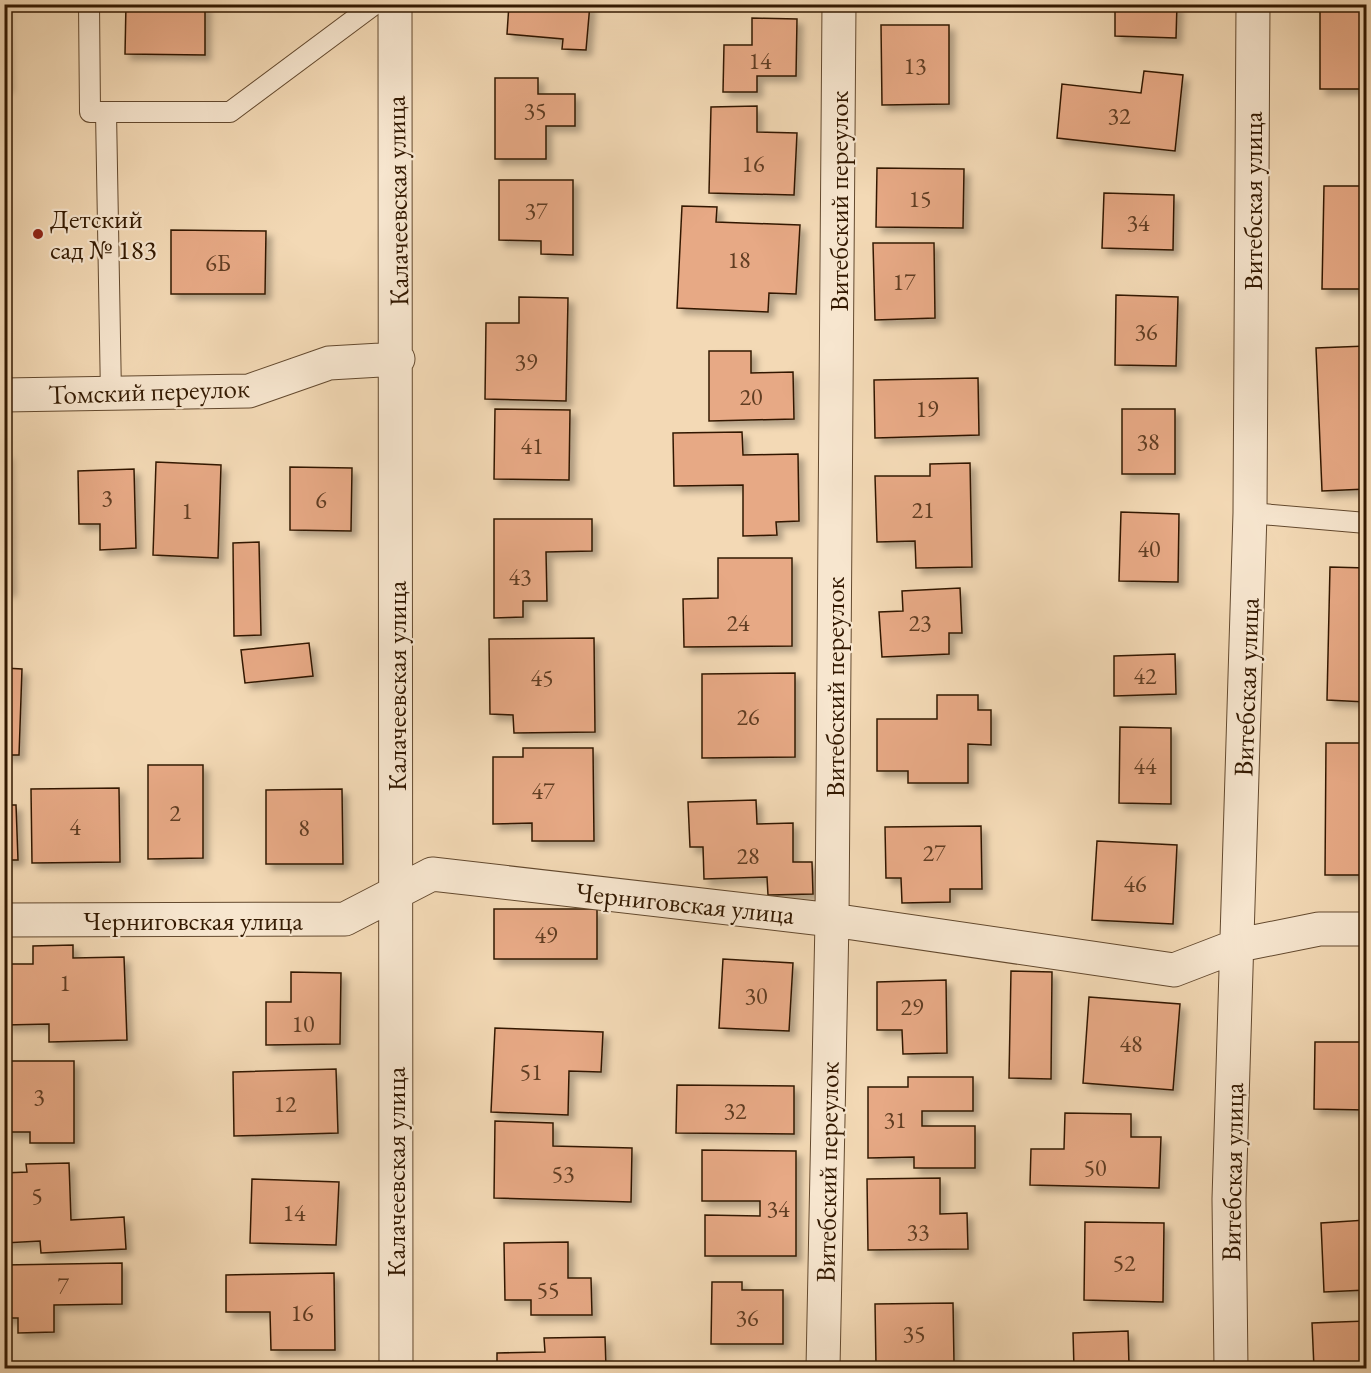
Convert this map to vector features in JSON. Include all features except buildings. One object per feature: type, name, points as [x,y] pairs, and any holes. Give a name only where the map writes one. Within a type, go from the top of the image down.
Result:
[{"type":"street","name":"Калачеевская улица","points":[[395,4],[398,359],[394,894],[396,1368]]},
{"type":"street","name":"Витебский переулок","points":[[823,1368],[832,920],[839,4]]},
{"type":"street","name":"Витебская улица","points":[[1231,1368],[1230,1199],[1250,513],[1253,4]]},
{"type":"street","name":"Томский переулок","points":[[4,395],[249,391],[329,363],[398,359]]},
{"type":"street","name":"Черниговская улица","points":[[4,920],[345,919],[432,874],[832,920],[1173,970],[1239,945],[1319,929],[1366,929]]},
{"type":"lane","points":[[89,4],[90,112],[230,112],[375,4]]},
{"type":"lane","points":[[106,112],[111,395]]},
{"type":"lane","points":[[1250,513],[1366,523]]},
{"type":"place","name":"Детский сад № 183","points":[[38,234]]}]
